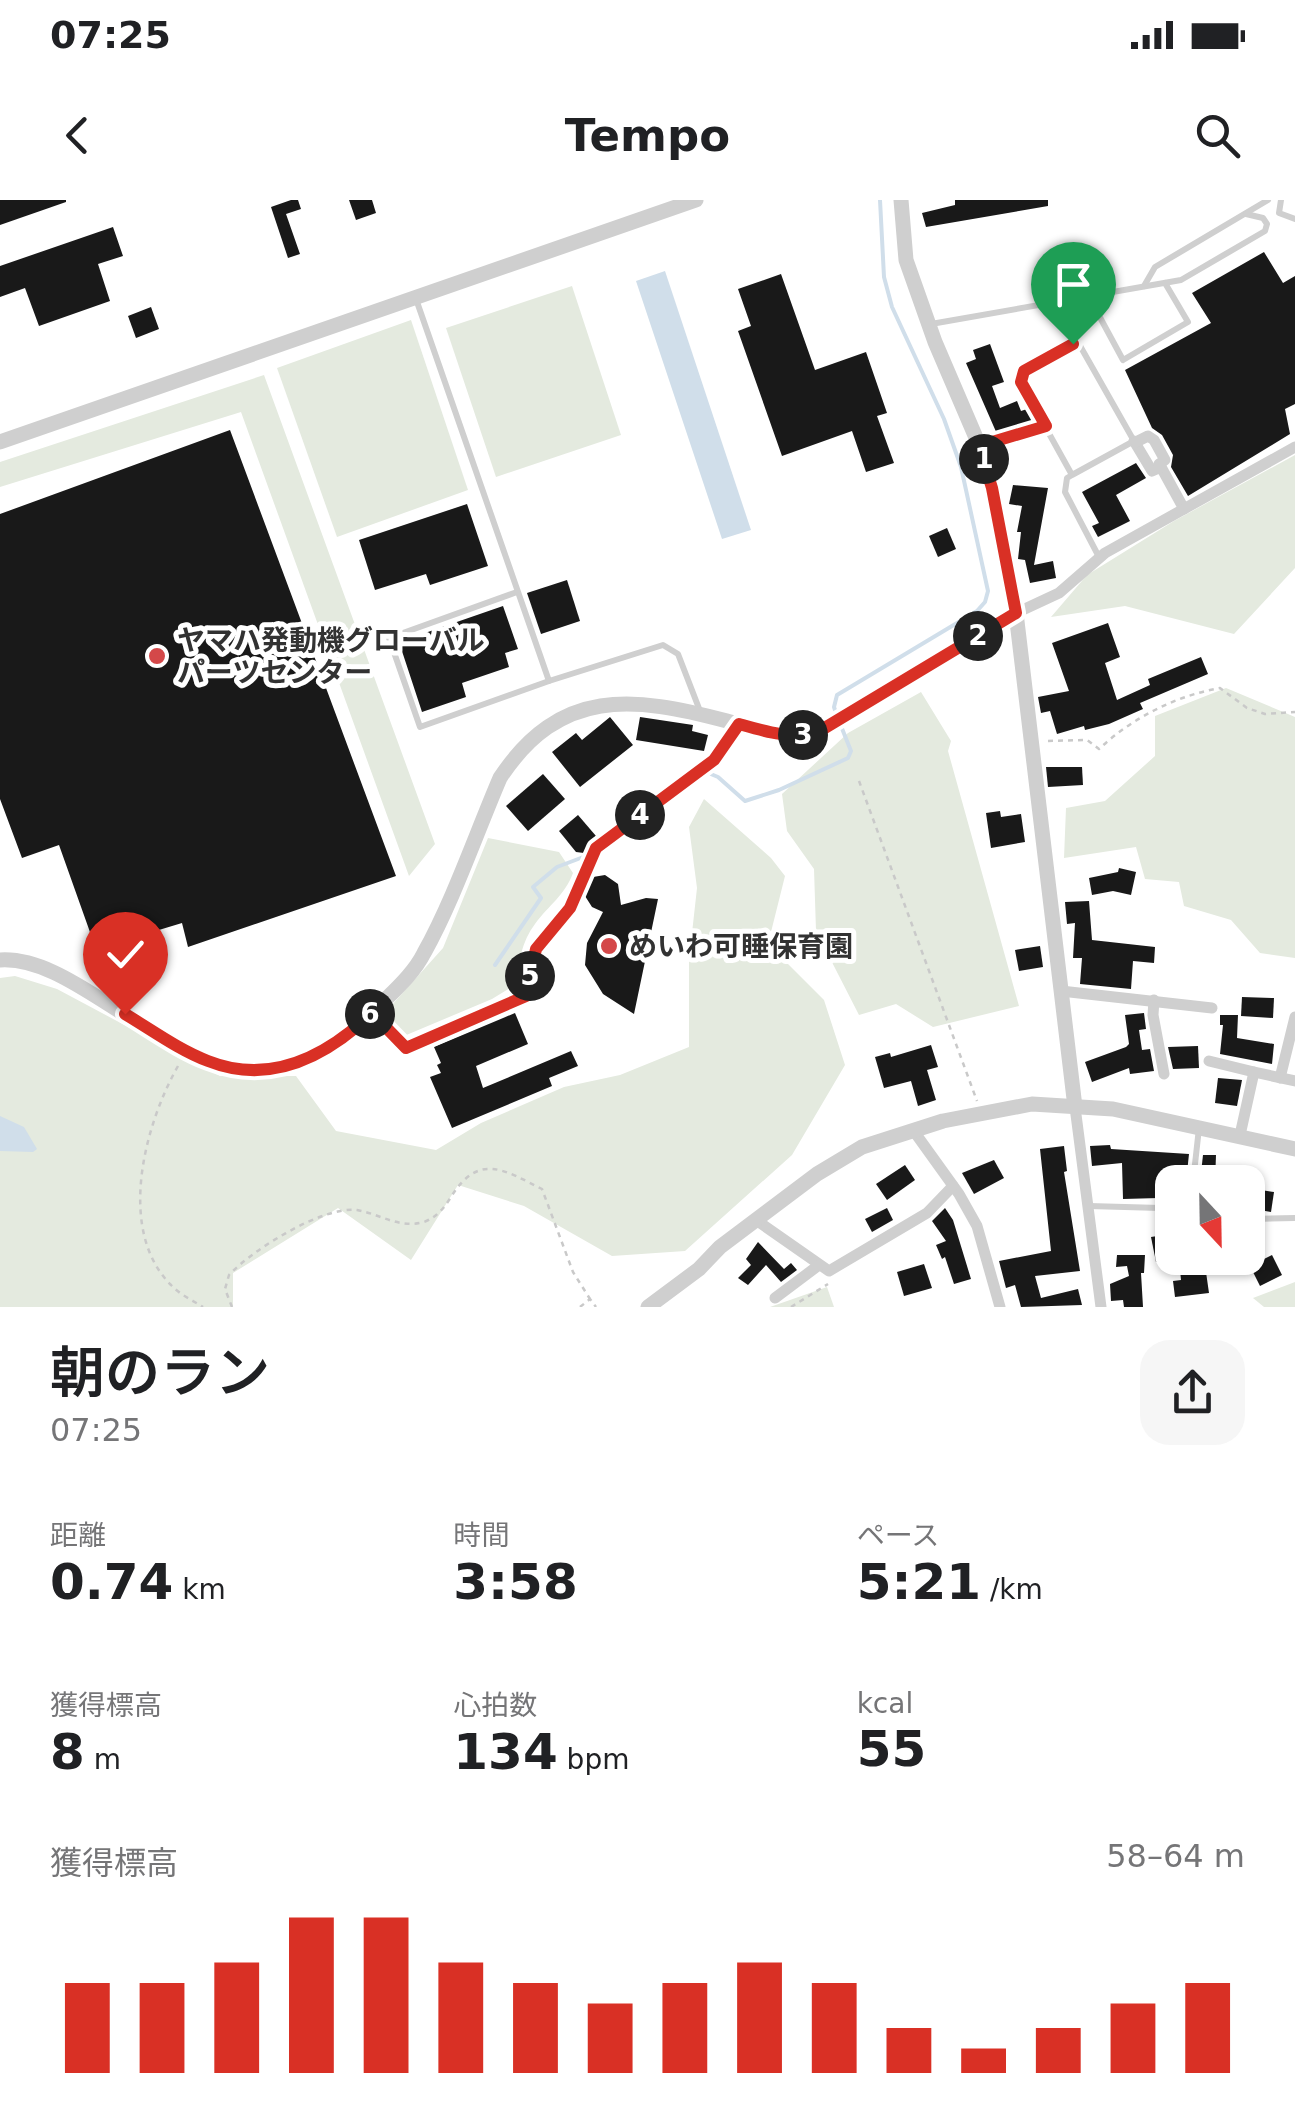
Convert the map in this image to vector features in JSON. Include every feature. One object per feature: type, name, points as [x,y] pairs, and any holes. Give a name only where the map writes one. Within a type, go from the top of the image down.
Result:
[{"type":"street","points":[[0,442],[696,200]]},
{"type":"street","points":[[901,200],[906,260],[979,446],[992,488],[1016,613],[1102,1307]]},
{"type":"street","points":[[1135,441],[1148,436],[1154,440],[1165,460],[1159,464],[1184,510]]},
{"type":"street","points":[[0,960],[31,964],[58,976],[192,1053],[225,1067],[245,1070],[290,1064],[332,1048],[398,987],[424,954],[500,778],[518,752],[538,734],[590,708],[619,702],[670,706],[778,735],[818,732],[1016,613],[1059,593],[1100,556],[1295,447]]},
{"type":"street","points":[[372,1013],[406,1048],[526,996],[536,949],[570,908],[596,848],[714,760],[739,724]]},
{"type":"street","points":[[1061,991],[1212,1008]]},
{"type":"street","points":[[1154,1000],[1164,1074]]},
{"type":"street","points":[[1280,1078],[1295,1017]]},
{"type":"street","points":[[1209,1061],[1295,1081]]},
{"type":"street","points":[[1240,1135],[1254,1072]]},
{"type":"street","points":[[648,1307],[817,1174],[862,1148],[980,1112],[1032,1104],[1112,1109],[1295,1148]]},
{"type":"street","points":[[913,1130],[977,1226],[1000,1307]]},
{"type":"street","points":[[776,1298],[926,1212],[953,1186]]},
{"type":"street","points":[[756,1220],[824,1268]]},
{"type":"lane","points":[[1144,287],[1155,267],[1268,200]]},
{"type":"lane","points":[[930,324],[1181,280],[1265,231],[1279,213],[1281,200]]},
{"type":"lane","points":[[1279,213],[1295,219]]},
{"type":"lane","points":[[1246,214],[1263,218],[1267,224]]},
{"type":"lane","points":[[1092,295],[1096,310],[1124,360],[1188,322],[1165,283]]},
{"type":"lane","points":[[415,298],[549,681]]},
{"type":"lane","points":[[1056,302],[1073,344]]},
{"type":"lane","points":[[1072,475],[1021,382],[1024,371],[1073,344],[1082,347],[1135,441],[1068,478],[1065,492],[1100,556]]},
{"type":"lane","points":[[979,446],[1046,426]]},
{"type":"lane","points":[[517,592],[389,638],[420,727],[663,645],[678,654],[701,714]]},
{"type":"lane","points":[[1194,1165],[1199,1126]]},
{"type":"lane","points":[[1089,1206],[1155,1208]]},
{"type":"lane","points":[[1265,1219],[1295,1218]]},
{"type":"path","points":[[1031,742],[1087,740],[1099,750],[1125,725],[1204,691],[1220,688],[1247,708],[1265,714],[1295,712]]},
{"type":"path","points":[[859,781],[980,1112]]},
{"type":"path","points":[[192,1053],[177,1067],[158,1107],[140,1192],[139,1216],[157,1268],[172,1286],[203,1307]]},
{"type":"path","points":[[232,1307],[225,1289],[229,1275],[291,1231],[346,1210],[400,1224],[421,1222],[446,1207],[461,1183],[476,1170],[488,1167],[542,1189],[573,1272],[596,1307]]},
{"type":"path","points":[[791,1307],[833,1282],[824,1268]]},
{"type":"path","points":[[580,1307],[590,1299]]},
{"type":"shaded area","points":[[665,271],[751,530],[722,539],[636,281]]},
{"type":"shaded area","points":[[572,286],[621,435],[496,477],[446,328]]},
{"type":"shaded area","points":[[411,320],[468,490],[337,537],[277,368]]},
{"type":"shaded area","points":[[264,375],[435,844],[409,876],[241,412],[0,487],[0,462]]},
{"type":"shaded area","points":[[1295,455],[1295,568],[1234,634],[1125,606],[1051,617],[1087,575],[1174,521]]},
{"type":"shaded area","points":[[1226,688],[1295,717],[1295,958],[1260,953],[1231,920],[1184,906],[1179,882],[1145,879],[1136,847],[1064,858],[1066,808],[1105,801],[1155,756],[1155,716]]},
{"type":"shaded area","points":[[921,692],[951,741],[948,751],[1019,1006],[933,1027],[896,1004],[859,1015],[816,931],[814,869],[787,831],[782,794],[848,733]]},
{"type":"shaded area","points":[[704,799],[771,858],[785,876],[768,944],[824,1000],[845,1065],[792,1155],[685,1251],[612,1256],[524,1206],[458,1185],[411,1260],[338,1208],[233,1273],[233,1307],[0,1307],[0,978],[15,976],[57,989],[220,1076],[296,1076],[336,1131],[436,1150],[481,1123],[564,1087],[620,1075],[689,1047],[689,960],[697,888],[689,827]]},
{"type":"shaded area","points":[[488,838],[559,852],[573,873],[527,938],[515,985],[492,999],[404,1036],[382,1016],[443,948]]},
{"type":"shaded area","points":[[0,1116],[24,1127],[37,1149],[0,1151]]},
{"type":"shaded area","points":[[1295,1282],[1295,1307],[1264,1307],[1253,1298]]},
{"type":"shaded area","points":[[827,1287],[834,1307],[770,1307]]},
{"type":"building","points":[[0,200],[66,200],[66,202],[0,225]]},
{"type":"building","points":[[298,200],[301,209],[286,214],[300,254],[288,258],[271,207]]},
{"type":"building","points":[[349,200],[372,200],[376,213],[356,220]]},
{"type":"building","points":[[955,200],[1048,200],[1048,206],[926,227],[922,213],[955,205]]},
{"type":"building","points":[[113,227],[123,256],[98,264],[110,301],[39,326],[25,288],[0,297],[0,266]]},
{"type":"building","points":[[1264,252],[1283,283],[1295,276],[1295,404],[1285,409],[1290,434],[1188,496],[1171,467],[1173,455],[1162,435],[1152,428],[1125,370],[1211,323],[1192,293]]},
{"type":"building","points":[[781,274],[815,370],[866,352],[887,413],[877,416],[894,463],[866,472],[852,431],[782,456],[738,331],[751,326],[738,289]]},
{"type":"building","points":[[151,307],[159,329],[136,338],[128,316]]},
{"type":"building","points":[[990,344],[1004,382],[992,386],[1000,408],[1017,401],[1021,411],[1027,409],[1033,420],[997,434],[966,363],[976,359],[973,350]]},
{"type":"building","name":"ヤマハ発動機グローバル パーツセンター","points":[[230,430],[396,876],[188,947],[182,923],[96,949],[59,845],[22,858],[0,799],[0,514]]},
{"type":"building","points":[[1136,463],[1146,478],[1116,495],[1130,521],[1098,537],[1092,526],[1099,523],[1082,492]]},
{"type":"building","points":[[1013,485],[1048,488],[1034,565],[1053,561],[1056,578],[1030,583],[1025,560],[1018,559],[1021,532],[1017,532],[1022,506],[1009,504]]},
{"type":"building","points":[[467,504],[488,566],[430,585],[426,574],[375,590],[359,540]]},
{"type":"building","points":[[947,528],[956,549],[938,557],[929,536]]},
{"type":"building","points":[[567,580],[580,621],[541,634],[527,593]]},
{"type":"building","points":[[503,606],[518,649],[505,653],[509,667],[462,683],[466,697],[422,712],[399,642]]},
{"type":"building","points":[[1108,623],[1120,657],[1105,663],[1117,700],[1150,685],[1148,679],[1201,657],[1208,674],[1140,703],[1143,709],[1109,724],[1057,734],[1050,711],[1041,713],[1038,697],[1069,691],[1052,643]]},
{"type":"building","points":[[610,717],[633,745],[580,787],[552,752],[576,733],[582,740]]},
{"type":"building","points":[[640,717],[693,725],[692,731],[708,735],[704,751],[636,740]]},
{"type":"building","points":[[1046,767],[1082,767],[1083,785],[1048,787]]},
{"type":"building","points":[[543,774],[565,799],[528,831],[506,806]]},
{"type":"building","points":[[1000,811],[1001,817],[1021,814],[1025,842],[991,848],[986,813]]},
{"type":"building","points":[[578,815],[596,836],[584,853],[576,852],[559,831]]},
{"type":"building","points":[[1119,868],[1136,872],[1131,895],[1113,891],[1092,895],[1089,878],[1118,872]]},
{"type":"building","points":[[605,875],[618,884],[621,905],[658,899],[634,1014],[603,994],[585,965],[587,943],[603,912],[592,907],[585,896],[593,877]]},
{"type":"building","points":[[1089,901],[1092,940],[1155,947],[1154,963],[1133,961],[1131,989],[1080,984],[1082,958],[1073,958],[1075,923],[1067,924],[1065,902]]},
{"type":"building","points":[[1040,946],[1043,967],[1019,971],[1015,950]]},
{"type":"building","points":[[1242,997],[1274,998],[1273,1018],[1241,1016]]},
{"type":"building","points":[[515,1013],[528,1044],[476,1066],[483,1088],[571,1051],[578,1066],[549,1078],[552,1086],[452,1128],[430,1077],[441,1073],[434,1047]]},
{"type":"building","points":[[1144,1013],[1146,1029],[1139,1030],[1142,1050],[1150,1049],[1154,1071],[1130,1074],[1129,1068],[1092,1082],[1085,1062],[1126,1047],[1129,1044],[1125,1015]]},
{"type":"building","points":[[1220,1015],[1238,1015],[1237,1038],[1274,1044],[1272,1064],[1220,1054]]},
{"type":"building","points":[[931,1045],[938,1067],[927,1070],[936,1100],[918,1106],[911,1081],[884,1088],[875,1057],[890,1053],[891,1057]]},
{"type":"building","points":[[1198,1046],[1199,1068],[1173,1069],[1168,1047]]},
{"type":"building","points":[[1218,1078],[1242,1080],[1237,1106],[1215,1103]]},
{"type":"building","points":[[1064,1146],[1064,1172],[1080,1271],[1035,1276],[1041,1298],[1078,1289],[1082,1305],[1021,1307],[1015,1285],[1006,1288],[999,1261],[1051,1251],[1040,1149]]},
{"type":"building","points":[[1090,1146],[1189,1154],[1188,1165],[1155,1165],[1155,1198],[1123,1199],[1122,1163],[1092,1166]]},
{"type":"building","points":[[1203,1155],[1216,1155],[1216,1165],[1202,1165]]},
{"type":"building","points":[[994,1160],[1004,1178],[974,1194],[962,1173]]},
{"type":"building","points":[[905,1165],[915,1180],[887,1200],[876,1184]]},
{"type":"building","points":[[1265,1191],[1274,1192],[1271,1212],[1265,1211]]},
{"type":"building","points":[[887,1208],[893,1220],[872,1232],[865,1219]]},
{"type":"building","points":[[945,1208],[953,1220],[971,1279],[954,1284],[945,1257],[942,1259],[936,1245],[946,1241],[932,1221]]},
{"type":"building","points":[[758,1242],[784,1269],[791,1263],[797,1270],[781,1282],[766,1265],[748,1285],[738,1278],[751,1265],[746,1259]]},
{"type":"building","points":[[1117,1255],[1145,1255],[1141,1273],[1143,1307],[1124,1307],[1123,1300],[1111,1301],[1110,1284],[1129,1276],[1127,1266],[1116,1267]]},
{"type":"building","points":[[1272,1255],[1282,1275],[1260,1286],[1254,1275],[1265,1275],[1265,1258]]},
{"type":"building","points":[[924,1264],[932,1288],[904,1296],[897,1272]]},
{"type":"building","points":[[1180,1275],[1206,1275],[1209,1293],[1175,1297],[1173,1281],[1181,1280]]},
{"type":"waterway","points":[[836,713],[837,695],[977,611],[988,591],[961,467],[944,419],[892,307],[884,277],[880,200]]},
{"type":"waterway","points":[[706,772],[718,777],[745,801],[779,790],[848,758],[851,751],[841,726]]},
{"type":"waterway","points":[[495,965],[541,898],[533,887],[557,867],[586,856],[591,849]]},
{"type":"place","name":"ヤマハ発動機グローバル パーツセンター","points":[[157,656]]},
{"type":"place","name":"めいわ可睡保育園","points":[[609,946]]},
{"type":"route","points":[[125,1014],[206,1060],[245,1070],[310,1058],[332,1048],[372,1013],[406,1048],[526,996],[536,949],[570,908],[596,848],[714,760],[739,724],[778,735],[818,732],[1016,613],[992,488],[979,446],[1046,426],[1021,382],[1022,376],[1024,371],[1073,344]]}]
